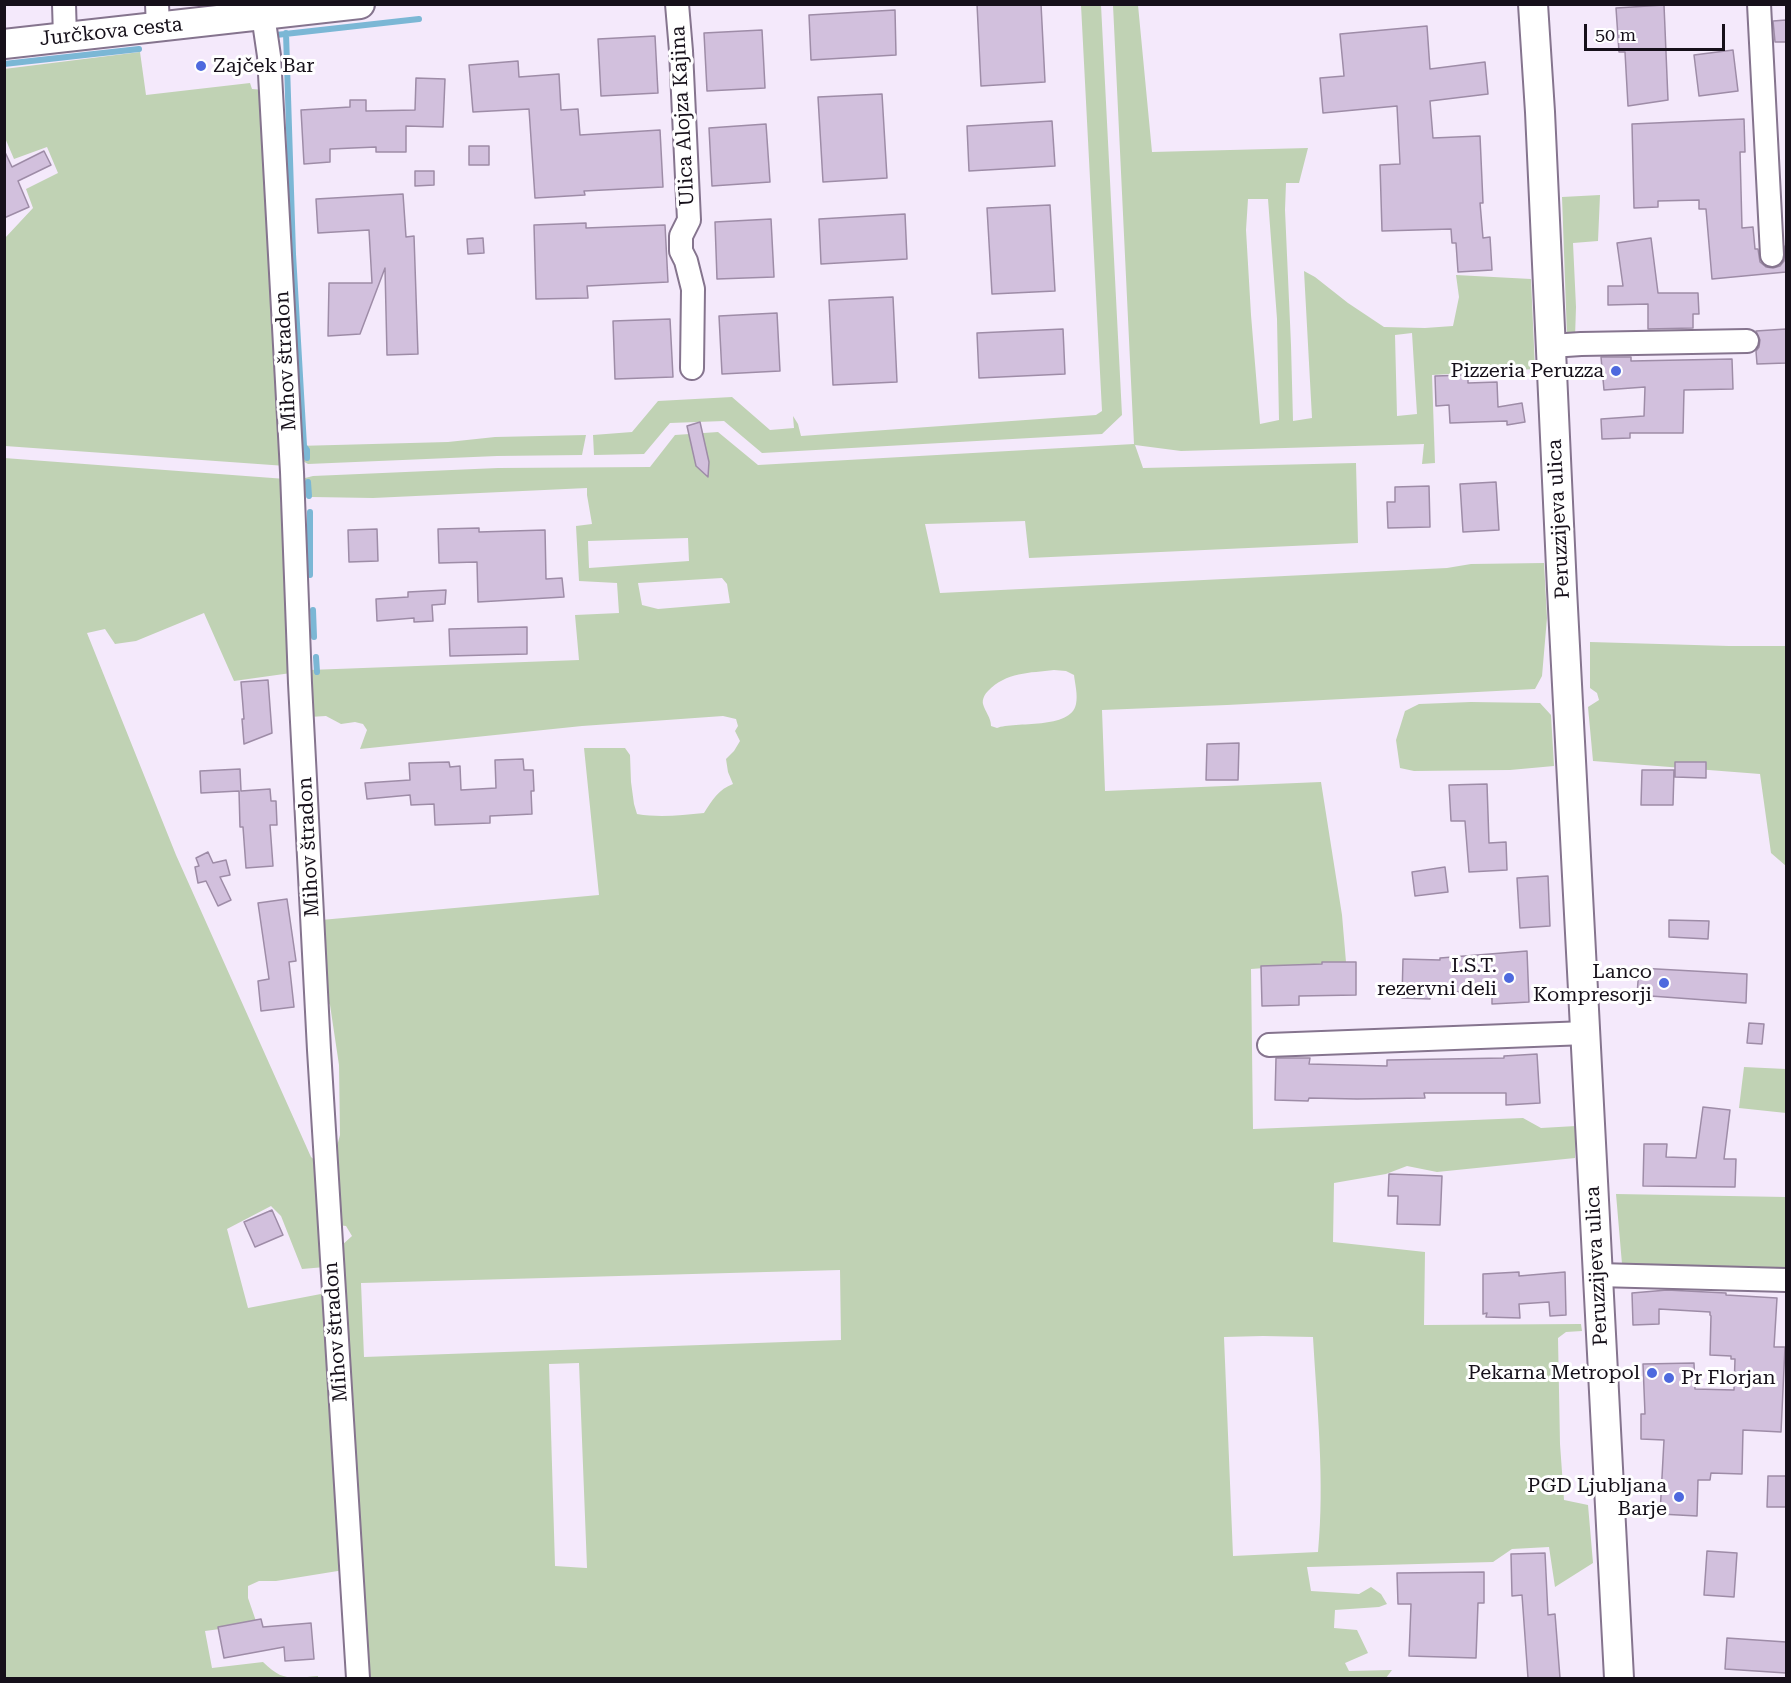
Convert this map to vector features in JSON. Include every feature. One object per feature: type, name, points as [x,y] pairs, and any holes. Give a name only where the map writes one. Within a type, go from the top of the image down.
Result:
[{"type":"main road","name":"Jurčkova cesta","points":[[4,44],[65,37],[158,16],[265,29],[360,4]]},
{"type":"main road","name":"Peruzzijeva ulica","points":[[1533,4],[1618,1678]]},
{"type":"street","points":[[64,4],[65,37]]},
{"type":"street","name":"Ulica Alojza Kajina","points":[[677,4],[689,220],[681,236],[681,251],[693,289],[692,368]]},
{"type":"street","points":[[1759,4],[1772,255]]},
{"type":"street","name":"Mihov štradon","points":[[265,29],[290,448],[320,1062],[358,1678]]},
{"type":"street","points":[[1551,346],[1747,341]]},
{"type":"street","points":[[1269,1045],[1586,1033]]},
{"type":"street","points":[[1598,1275],[1786,1280]]},
{"type":"green space","points":[[1081,5],[1101,5],[1122,415],[1102,434],[762,453],[724,421],[670,423],[644,454],[594,455],[593,435],[632,432],[658,401],[732,397],[770,430],[794,428],[793,416],[801,436],[1096,415],[1102,411]]},
{"type":"green space","points":[[1113,5],[1138,5],[1152,152],[1308,148],[1299,183],[1286,183],[1293,421],[1312,418],[1304,271],[1384,327],[1453,326],[1459,297],[1456,275],[1531,279],[1535,369],[1432,375],[1435,463],[1422,464],[1424,444],[1181,451],[1135,445],[1143,468],[1356,463],[1358,543],[1029,558],[1025,521],[925,524],[940,593],[1447,568],[1471,564],[1544,563],[1547,618],[1542,676],[1535,689],[1102,710],[1105,791],[1321,782],[1342,915],[1346,962],[1251,969],[1253,1129],[1523,1118],[1541,1128],[1576,1126],[1575,1158],[1437,1172],[1407,1166],[1386,1174],[1334,1183],[1333,1242],[1425,1252],[1424,1325],[1581,1324],[1582,1331],[1566,1332],[1558,1338],[1560,1444],[1564,1500],[1588,1505],[1593,1563],[1555,1587],[1549,1547],[1512,1549],[1493,1562],[1307,1567],[1311,1591],[1359,1594],[1371,1587],[1381,1594],[1387,1604],[1379,1607],[1335,1610],[1334,1628],[1357,1630],[1368,1653],[1345,1663],[1349,1671],[1392,1670],[1386,1678],[365,1678],[341,1246],[352,1236],[346,1226],[338,1225],[336,1150],[340,1135],[339,1065],[330,1005],[326,999],[321,920],[599,895],[584,748],[625,748],[630,755],[631,782],[637,814],[671,816],[704,813],[720,792],[733,784],[726,759],[740,741],[735,731],[738,726],[736,719],[723,716],[582,726],[360,749],[367,730],[363,724],[355,722],[341,724],[326,716],[309,717],[309,670],[579,660],[575,615],[619,613],[617,583],[579,581],[576,526],[592,524],[587,488],[373,498],[312,497],[304,495],[301,479],[313,476],[498,468],[650,467],[675,435],[718,432],[758,465],[1134,444]],"holes":[[[1248,199],[1268,199],[1277,319],[1279,420],[1260,424],[1246,230]],[[1412,333],[1417,414],[1397,416],[1395,335]],[[688,538],[689,561],[589,568],[588,541]],[[722,578],[727,584],[730,603],[658,609],[642,605],[638,583]],[[1054,670],[1066,671],[1074,675],[1077,701],[1072,712],[1054,721],[997,728],[991,726],[983,698],[995,685],[1019,674]],[[840,1270],[841,1340],[364,1357],[361,1283]],[[1224,1337],[1313,1337],[1321,1471],[1318,1552],[1233,1556]],[[579,1363],[587,1568],[555,1566],[549,1364]]]},
{"type":"green space","points":[[140,52],[146,95],[250,83],[252,89],[265,90],[278,446],[285,447],[286,466],[5,446],[5,238],[33,208],[26,189],[58,173],[47,147],[14,159],[5,138],[4,69]]},
{"type":"green space","points":[[1600,195],[1598,241],[1573,243],[1575,338],[1567,336],[1562,197]]},
{"type":"green space","points":[[586,435],[582,455],[308,464],[299,459],[297,446],[448,442],[495,437]]},
{"type":"green space","points":[[4,458],[286,479],[287,492],[280,493],[291,673],[234,681],[204,613],[136,641],[115,644],[105,629],[87,633],[176,855],[311,1157],[321,1165],[325,1267],[302,1269],[281,1216],[271,1206],[227,1229],[248,1308],[326,1293],[344,1570],[276,1581],[259,1581],[248,1586],[248,1598],[257,1624],[205,1631],[212,1668],[263,1662],[276,1673],[294,1678],[5,1678]]},
{"type":"green space","points":[[1590,642],[1786,646],[1786,866],[1771,853],[1760,774],[1593,761],[1588,707],[1599,700],[1597,693],[1590,688]]},
{"type":"green space","points":[[1540,703],[1551,715],[1554,766],[1510,770],[1414,771],[1400,768],[1396,740],[1405,711],[1419,704]]},
{"type":"green space","points":[[1744,1067],[1786,1069],[1786,1113],[1739,1108]]},
{"type":"green space","points":[[1616,1194],[1786,1197],[1786,1274],[1632,1269],[1622,1264]]},
{"type":"green space","points":[[318,1676],[318,1678],[294,1678]]},
{"type":"building","points":[[977,4],[1041,4],[1045,82],[981,86]]},
{"type":"building","points":[[1664,5],[1668,100],[1628,106],[1625,52],[1619,52],[1616,8]]},
{"type":"building","points":[[895,10],[896,55],[811,60],[809,15]]},
{"type":"building","points":[[1786,20],[1786,42],[1775,42],[1773,21]]},
{"type":"building","points":[[1427,26],[1430,69],[1485,62],[1488,94],[1430,101],[1433,138],[1480,136],[1483,203],[1480,203],[1483,238],[1490,237],[1492,270],[1458,272],[1456,243],[1452,243],[1451,229],[1382,231],[1380,165],[1400,164],[1397,106],[1323,113],[1320,78],[1344,76],[1340,34]]},
{"type":"building","points":[[762,30],[765,88],[707,91],[704,33]]},
{"type":"building","points":[[655,36],[658,93],[601,96],[598,39]]},
{"type":"building","points":[[1733,50],[1738,91],[1699,96],[1694,55]]},
{"type":"building","points":[[518,61],[519,77],[559,74],[561,110],[578,109],[580,135],[660,130],[663,187],[584,191],[585,195],[535,198],[529,109],[473,112],[469,65]]},
{"type":"building","points":[[416,78],[445,79],[443,127],[406,126],[406,152],[376,152],[376,147],[330,149],[330,162],[304,164],[301,110],[350,107],[350,100],[366,100],[366,111],[415,110]]},
{"type":"building","points":[[882,94],[887,178],[823,182],[818,97]]},
{"type":"building","points":[[1744,119],[1745,152],[1740,152],[1742,228],[1753,227],[1755,249],[1758,249],[1760,262],[1766,267],[1780,266],[1784,261],[1786,246],[1786,272],[1712,279],[1706,209],[1699,209],[1699,200],[1658,201],[1658,207],[1634,208],[1632,124]]},
{"type":"building","points":[[1052,121],[1055,166],[969,171],[967,126]]},
{"type":"building","points":[[766,124],[770,182],[712,186],[709,128]]},
{"type":"building","points":[[469,146],[489,146],[489,165],[469,165]]},
{"type":"building","points":[[4,150],[12,167],[44,151],[51,165],[18,181],[29,207],[4,218]]},
{"type":"building","points":[[415,171],[434,171],[434,185],[415,186]]},
{"type":"building","points":[[403,194],[406,237],[414,236],[418,354],[387,355],[385,268],[360,334],[328,336],[329,283],[372,283],[369,230],[318,233],[316,199]]},
{"type":"building","points":[[1050,205],[1055,291],[992,294],[987,208]]},
{"type":"building","points":[[905,214],[907,259],[821,264],[819,219]]},
{"type":"building","points":[[771,219],[774,277],[717,279],[715,222]]},
{"type":"building","points":[[586,223],[586,228],[665,225],[668,282],[587,286],[588,298],[536,299],[534,225]]},
{"type":"building","points":[[483,238],[484,253],[468,254],[467,239]]},
{"type":"building","points":[[1651,238],[1658,293],[1698,293],[1699,314],[1693,314],[1693,328],[1648,329],[1648,304],[1608,305],[1608,286],[1623,286],[1617,243]]},
{"type":"building","points":[[893,297],[897,382],[833,385],[829,300]]},
{"type":"building","points":[[777,313],[780,371],[722,374],[719,316]]},
{"type":"building","points":[[670,319],[673,377],[615,379],[613,321]]},
{"type":"building","points":[[1063,329],[1065,374],[979,378],[977,333]]},
{"type":"building","points":[[1786,329],[1786,363],[1757,364],[1756,351],[1760,340],[1756,331]]},
{"type":"building","points":[[1601,357],[1631,357],[1631,361],[1732,359],[1733,389],[1684,390],[1683,433],[1630,433],[1630,438],[1602,439],[1601,419],[1644,416],[1645,387],[1604,390]]},
{"type":"building","points":[[1468,375],[1468,383],[1497,382],[1498,407],[1522,403],[1525,422],[1507,425],[1507,421],[1450,423],[1449,405],[1436,406],[1435,376]]},
{"type":"building","points":[[700,422],[709,462],[708,477],[696,466],[687,426]]},
{"type":"building","points":[[1496,482],[1499,530],[1463,532],[1460,484]]},
{"type":"building","points":[[1429,486],[1430,527],[1388,528],[1387,502],[1395,502],[1395,487]]},
{"type":"building","points":[[479,528],[479,532],[545,530],[546,579],[562,578],[564,597],[478,602],[477,562],[439,563],[438,529]]},
{"type":"building","points":[[377,529],[378,561],[349,562],[348,530]]},
{"type":"building","points":[[446,590],[445,604],[432,605],[433,621],[414,622],[414,618],[377,621],[376,599],[408,597],[408,592]]},
{"type":"building","points":[[527,627],[527,654],[450,656],[449,629]]},
{"type":"building","points":[[268,680],[272,733],[244,744],[241,682]]},
{"type":"building","points":[[1239,743],[1238,780],[1206,780],[1207,744]]},
{"type":"building","points":[[523,759],[524,770],[533,770],[532,814],[490,816],[490,823],[435,825],[434,804],[411,805],[410,795],[367,799],[365,783],[410,780],[409,763],[449,762],[450,767],[460,766],[461,790],[496,788],[495,760]]},
{"type":"building","points":[[1675,762],[1706,762],[1706,778],[1675,777]]},
{"type":"building","points":[[240,769],[241,791],[270,789],[271,801],[276,801],[277,825],[270,825],[273,866],[246,868],[243,827],[240,827],[239,791],[201,793],[200,771]]},
{"type":"building","points":[[1642,770],[1674,770],[1673,805],[1641,805]]},
{"type":"building","points":[[1487,784],[1489,843],[1506,842],[1507,870],[1469,872],[1465,821],[1451,821],[1449,785]]},
{"type":"building","points":[[208,852],[213,863],[226,860],[230,875],[220,877],[231,900],[218,906],[206,881],[198,883],[195,867],[199,866],[196,858]]},
{"type":"building","points":[[1445,867],[1448,892],[1415,896],[1412,872]]},
{"type":"building","points":[[1548,876],[1550,926],[1520,928],[1517,878]]},
{"type":"building","points":[[287,899],[296,961],[289,962],[294,1007],[261,1011],[258,981],[269,979],[258,903]]},
{"type":"building","points":[[1669,920],[1709,921],[1708,939],[1669,937]]},
{"type":"building","points":[[1527,951],[1529,1002],[1492,1004],[1492,990],[1430,993],[1430,999],[1402,998],[1403,959],[1440,960],[1440,958]]},
{"type":"building","points":[[1322,962],[1356,962],[1356,995],[1299,996],[1299,1005],[1262,1006],[1261,966],[1322,964]]},
{"type":"building","points":[[1639,968],[1747,974],[1746,1003],[1637,995]]},
{"type":"building","points":[[1749,1023],[1764,1024],[1762,1044],[1747,1043]]},
{"type":"building","points":[[1537,1054],[1540,1103],[1506,1105],[1506,1093],[1424,1093],[1425,1098],[1275,1100],[1276,1058],[1310,1058],[1309,1064],[1387,1066],[1387,1060],[1504,1058],[1504,1056]]},
{"type":"building","points":[[1703,1107],[1730,1110],[1724,1159],[1736,1159],[1735,1187],[1643,1186],[1644,1144],[1667,1144],[1666,1157],[1696,1158]]},
{"type":"building","points":[[1389,1174],[1442,1176],[1440,1225],[1397,1224],[1398,1196],[1388,1196]]},
{"type":"building","points":[[272,1210],[283,1235],[255,1247],[244,1222]]},
{"type":"building","points":[[1519,1272],[1519,1276],[1565,1272],[1566,1315],[1550,1316],[1549,1302],[1519,1304],[1520,1318],[1486,1317],[1487,1313],[1483,1314],[1483,1274]]},
{"type":"building","points":[[1667,1290],[1777,1298],[1774,1347],[1785,1347],[1781,1432],[1743,1430],[1742,1474],[1711,1473],[1710,1480],[1698,1480],[1697,1516],[1660,1514],[1664,1440],[1641,1439],[1641,1414],[1645,1414],[1643,1364],[1694,1363],[1695,1389],[1734,1390],[1735,1359],[1731,1359],[1731,1356],[1710,1355],[1710,1312],[1659,1309],[1659,1324],[1633,1325],[1632,1293]]},
{"type":"building","points":[[1768,1476],[1786,1476],[1786,1507],[1767,1507]]},
{"type":"building","points":[[1707,1551],[1737,1553],[1734,1597],[1704,1595]]},
{"type":"building","points":[[1545,1553],[1548,1615],[1555,1614],[1560,1678],[1528,1678],[1522,1595],[1512,1596],[1511,1554]]},
{"type":"building","points":[[1484,1572],[1484,1603],[1478,1603],[1476,1658],[1409,1656],[1411,1604],[1398,1604],[1397,1573]]},
{"type":"building","points":[[261,1619],[263,1627],[311,1623],[314,1659],[285,1661],[284,1647],[224,1658],[218,1627]]},
{"type":"building","points":[[1727,1638],[1786,1642],[1786,1673],[1725,1669]]},
{"type":"waterway","points":[[276,35],[419,19]]},
{"type":"waterway","points":[[286,33],[293,254],[304,446],[307,450],[307,458]]},
{"type":"waterway","points":[[4,64],[139,49]]},
{"type":"waterway","points":[[308,482],[309,496]]},
{"type":"waterway","points":[[310,512],[310,575]]},
{"type":"waterway","points":[[313,610],[314,637]]},
{"type":"waterway","points":[[316,657],[317,672]]},
{"type":"place","name":"Zajček Bar","points":[[201,66]]},
{"type":"place","name":"Pizzeria Peruzza","points":[[1616,371]]},
{"type":"place","name":"I.S.T. rezervni deli","points":[[1509,978]]},
{"type":"place","name":"Lanco Kompresorji","points":[[1664,983]]},
{"type":"place","name":"Pekarna Metropol","points":[[1652,1373]]},
{"type":"place","name":"Pr Florjan","points":[[1669,1378]]},
{"type":"place","name":"PGD Ljubljana Barje","points":[[1679,1497]]}]
